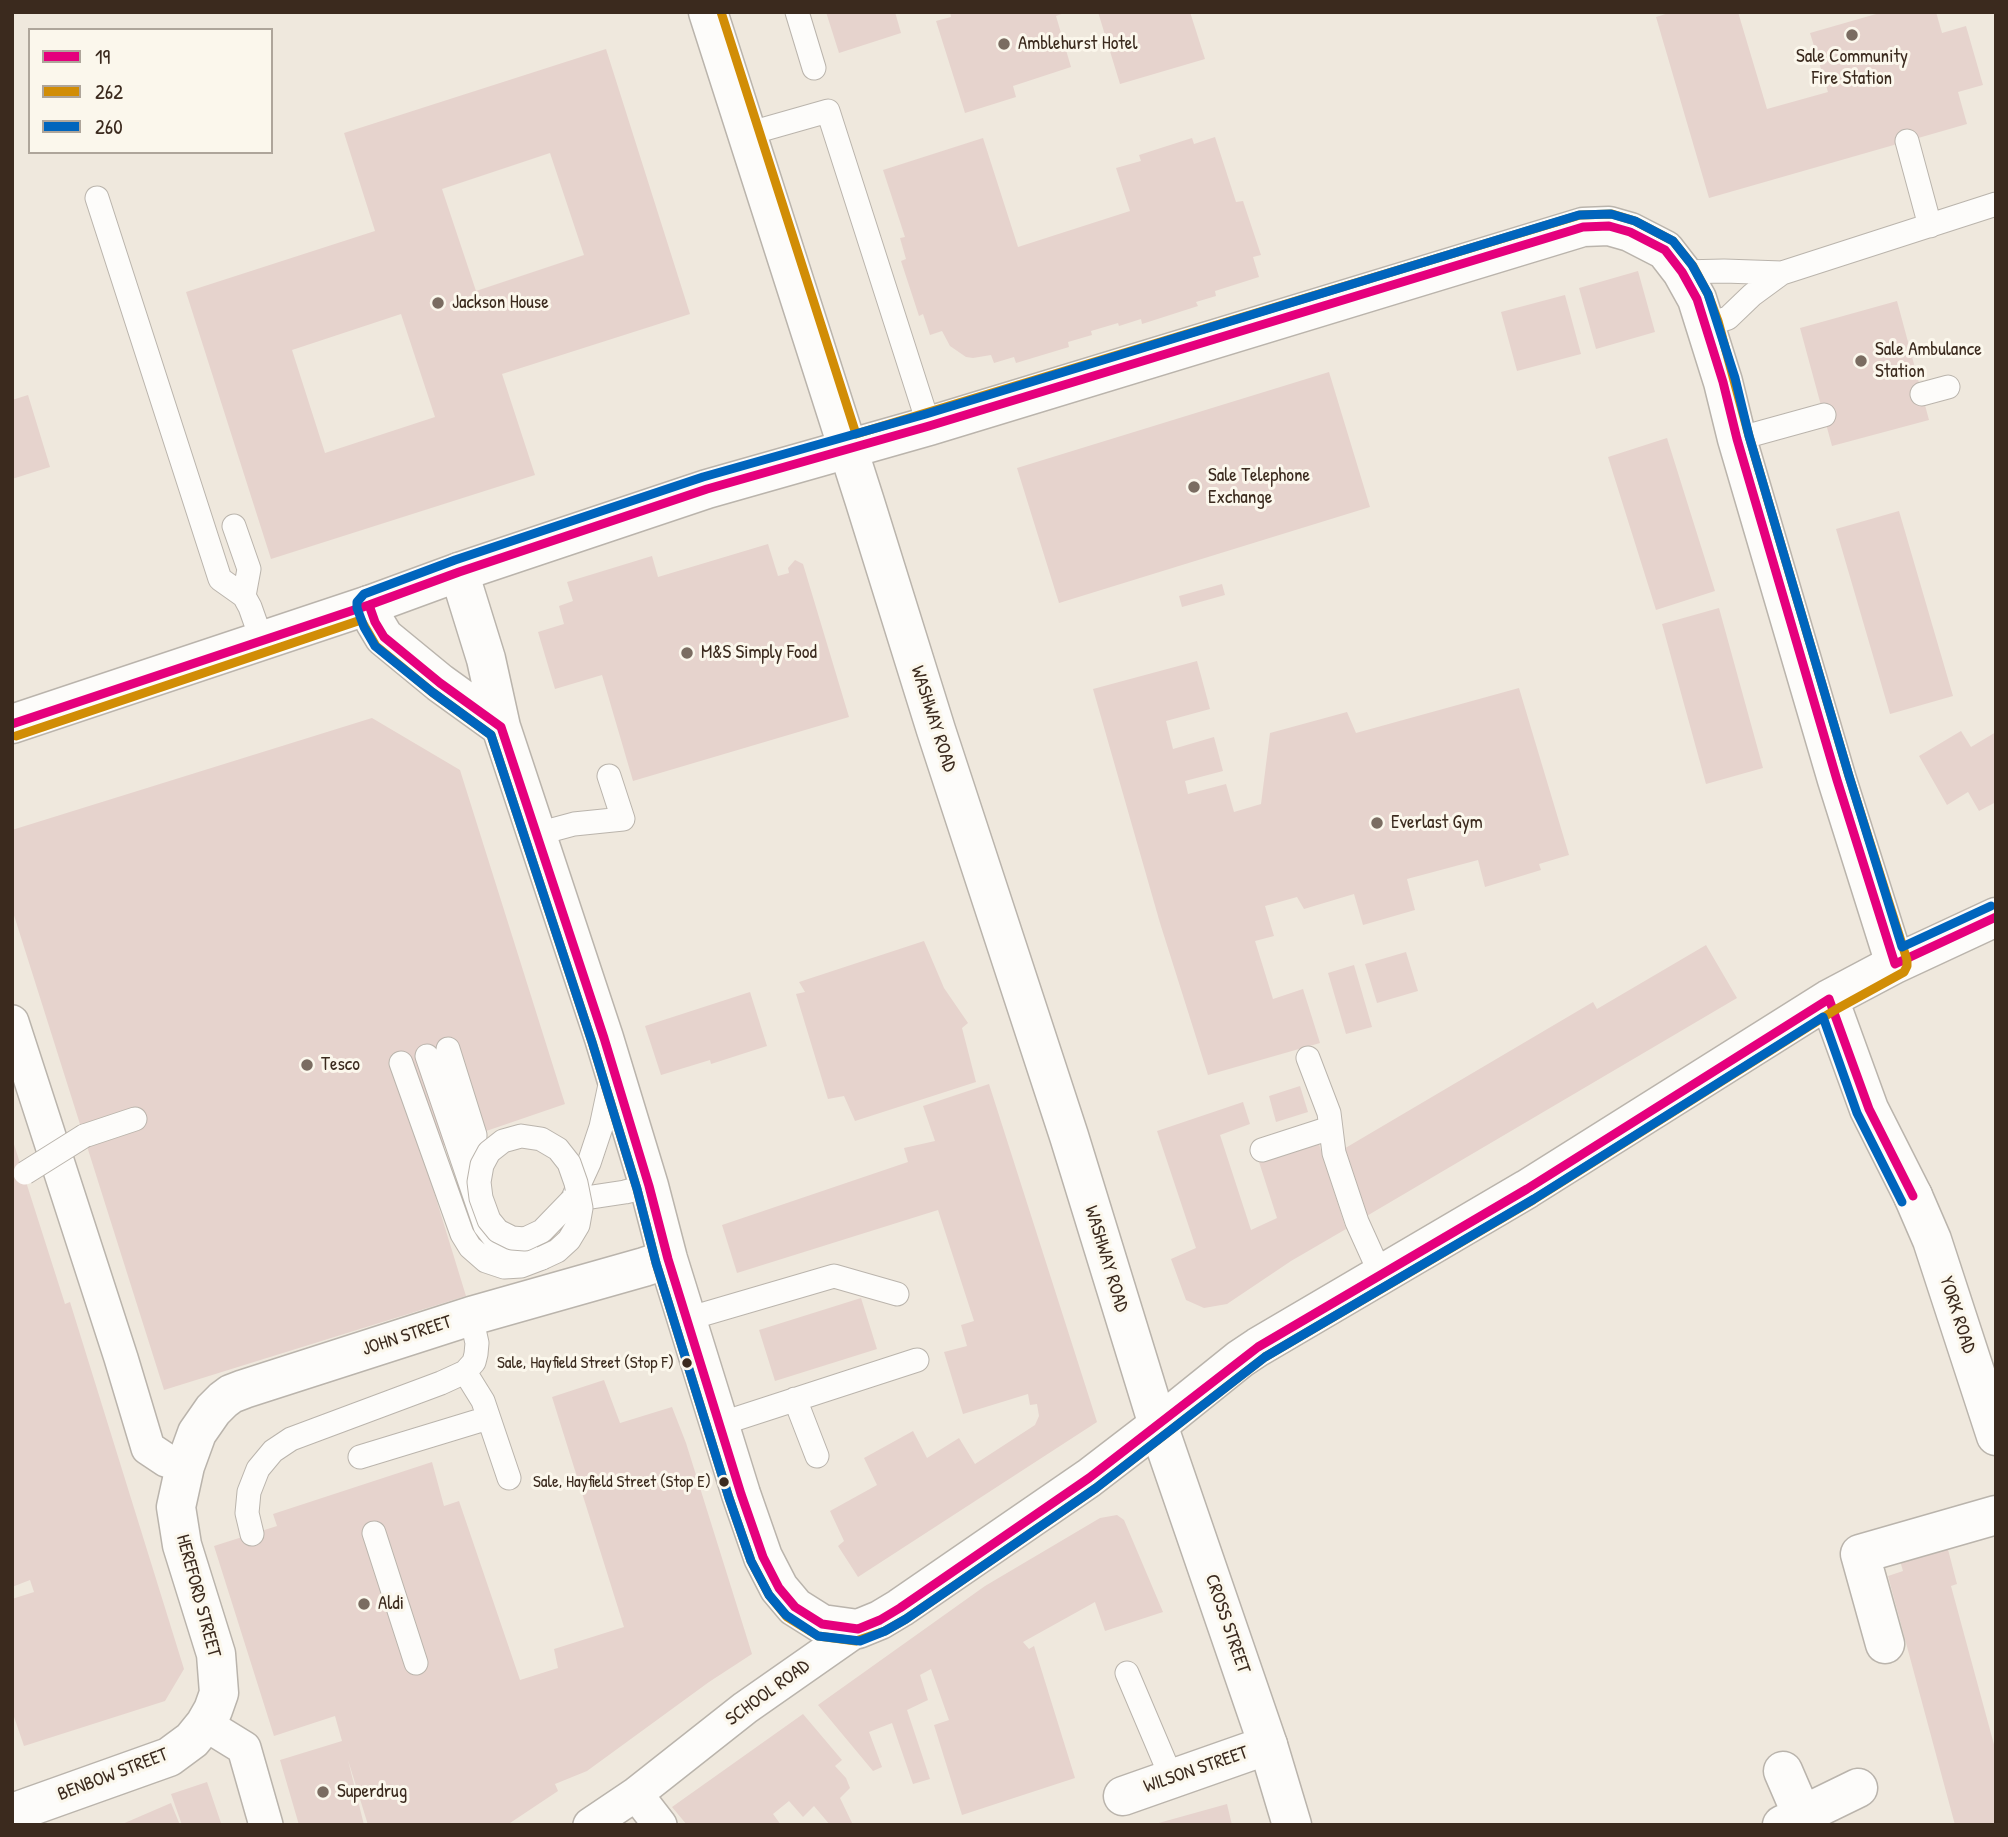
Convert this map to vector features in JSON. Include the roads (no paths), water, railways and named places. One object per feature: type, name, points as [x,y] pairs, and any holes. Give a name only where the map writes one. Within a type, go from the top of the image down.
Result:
[{"type":"main road","name":"WASHWAY ROAD","points":[[708,12],[936,730],[1065,1123],[1158,1425]]},
{"type":"main road","points":[[12,724],[707,489],[929,426],[1583,227],[1609,226],[1630,232],[1673,261],[1697,299],[1837,780],[1895,964]]},
{"type":"main road","points":[[459,572],[483,648],[500,727],[604,1038],[668,1259],[763,1557],[779,1588],[795,1607],[822,1624],[858,1629]]},
{"type":"main road","points":[[369,605],[384,637],[500,727]]},
{"type":"main road","name":"SCHOOL ROAD","points":[[858,1629],[900,1608],[1089,1478],[1258,1347],[1636,1122],[1829,999],[1895,964],[1996,918]]},
{"type":"main road","name":"YORK ROAD","points":[[1829,999],[1869,1109],[1933,1240],[1996,1436]]},
{"type":"main road","name":"JOHN STREET","points":[[185,1466],[197,1433],[205,1420],[231,1394],[471,1316],[668,1259]]},
{"type":"main road","name":"CROSS STREET","points":[[1158,1425],[1268,1745],[1292,1825]]},
{"type":"main road","name":"HEREFORD STREET","points":[[185,1466],[177,1507],[182,1545],[216,1654],[219,1693],[205,1724]]},
{"type":"main road","points":[[1885,1644],[1860,1555],[1996,1515]]},
{"type":"main road","name":"BENBOW STREET","points":[[12,1812],[169,1756],[192,1740],[205,1724]]},
{"type":"main road","name":"WILSON STREET","points":[[1123,1796],[1268,1745]]},
{"type":"main road","points":[[1783,1771],[1792,1820],[1857,1787]]},
{"type":"street","points":[[12,1022],[148,1448],[166,1460],[185,1466]]},
{"type":"street","name":"SCHOOL ROAD","points":[[590,1825],[636,1794],[745,1708],[858,1629]]},
{"type":"street","points":[[205,1724],[244,1748],[266,1825]]},
{"type":"street","points":[[636,1794],[660,1825]]},
{"type":"lane","points":[[797,12],[814,68]]},
{"type":"lane","points":[[747,134],[828,111],[929,426]]},
{"type":"lane","points":[[1907,141],[1930,226]]},
{"type":"lane","points":[[97,198],[220,579],[244,596],[262,641]]},
{"type":"lane","points":[[1706,325],[1728,318],[1752,295],[1782,273],[1996,204]]},
{"type":"lane","points":[[1673,261],[1724,271],[1782,273]]},
{"type":"lane","points":[[1922,394],[1948,387]]},
{"type":"lane","points":[[1737,439],[1824,415]]},
{"type":"lane","points":[[234,526],[249,569],[244,596]]},
{"type":"lane","points":[[537,834],[574,824],[623,819],[609,775]]},
{"type":"lane","points":[[437,1053],[465,1138],[474,1194],[485,1226],[507,1249],[523,1257],[542,1258]]},
{"type":"lane","points":[[1308,1058],[1328,1113],[1334,1153],[1357,1222],[1381,1275]]},
{"type":"lane","points":[[401,1063],[462,1234],[470,1247],[486,1261],[504,1267],[521,1266],[557,1251],[579,1225],[581,1208],[576,1183],[569,1163],[558,1149],[541,1139],[521,1136],[503,1142],[489,1152],[482,1165],[479,1182],[481,1198],[489,1220],[498,1231],[512,1238],[525,1238],[542,1231],[572,1200],[589,1163],[601,1127],[613,1072]]},
{"type":"lane","points":[[18,1175],[84,1136],[135,1119]]},
{"type":"lane","points":[[1262,1150],[1330,1128]]},
{"type":"lane","points":[[572,1200],[649,1186]]},
{"type":"lane","points":[[687,1319],[834,1276],[897,1294]]},
{"type":"lane","points":[[251,1534],[247,1513],[249,1492],[258,1469],[273,1451],[290,1439],[456,1378],[465,1372],[474,1362],[476,1354],[477,1343],[471,1316]]},
{"type":"lane","points":[[720,1423],[917,1360]]},
{"type":"lane","points":[[465,1372],[483,1401],[509,1478]]},
{"type":"lane","points":[[795,1399],[817,1456]]},
{"type":"lane","points":[[360,1457],[488,1418]]},
{"type":"lane","points":[[374,1533],[415,1663]]},
{"type":"lane","points":[[1127,1673],[1172,1779]]},
{"type":"place","name":"Sale Community Fire Station","points":[[1852,35]]},
{"type":"place","name":"Amblehurst Hotel","points":[[1004,44]]},
{"type":"place","name":"Jackson House","points":[[438,303]]},
{"type":"place","name":"Sale Ambulance Station","points":[[1861,361]]},
{"type":"place","name":"Sale Telephone Exchange","points":[[1194,487]]},
{"type":"place","name":"M&S Simply Food","points":[[687,653]]},
{"type":"place","name":"Everlast Gym","points":[[1377,823]]},
{"type":"place","name":"Tesco","points":[[307,1065]]},
{"type":"place","name":"Sale, Hayfield Street (Stop F)","points":[[687,1363]]},
{"type":"place","name":"Sale, Hayfield Street (Stop E)","points":[[724,1482]]},
{"type":"place","name":"Aldi","points":[[364,1604]]},
{"type":"place","name":"Superdrug","points":[[323,1792]]}]
